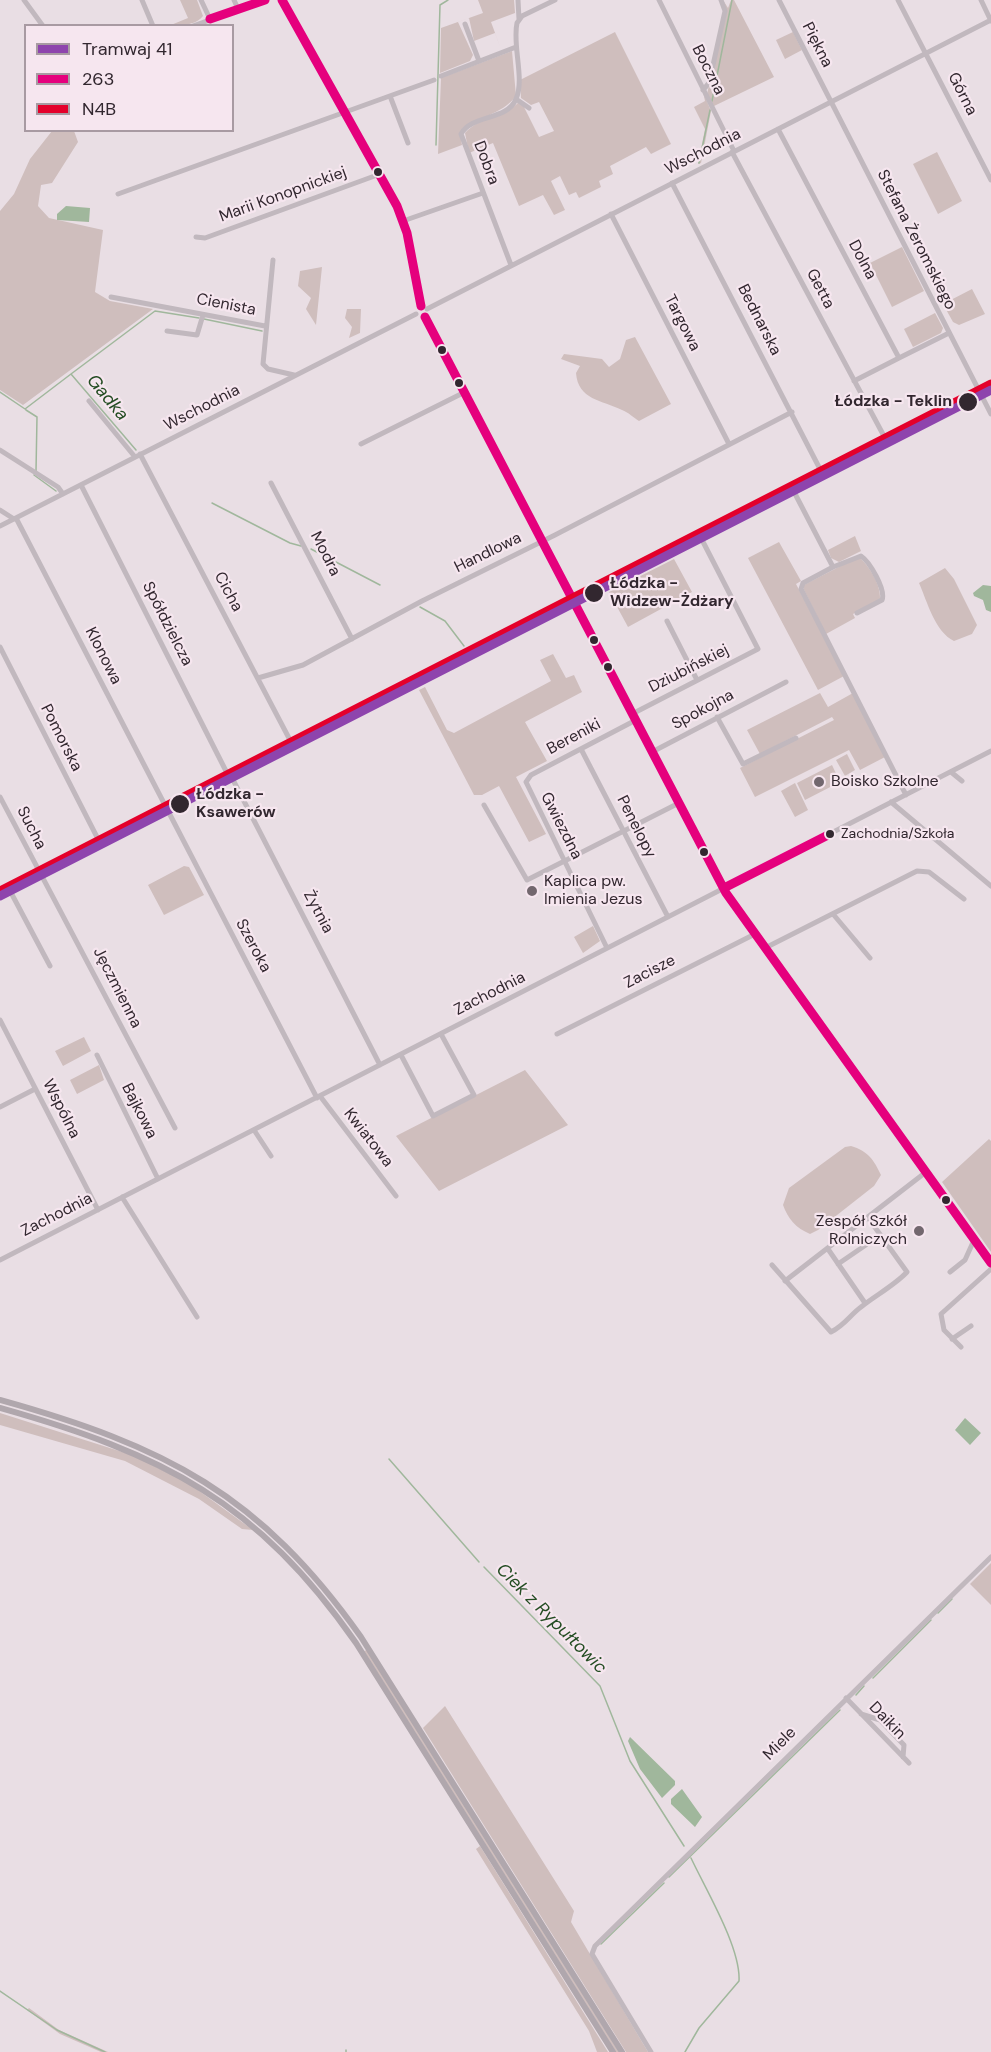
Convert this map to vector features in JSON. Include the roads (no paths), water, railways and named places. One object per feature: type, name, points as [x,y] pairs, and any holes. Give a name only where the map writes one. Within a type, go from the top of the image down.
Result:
[{"type":"main road","points":[[0,891],[991,384]]},
{"type":"main road","points":[[0,1400],[105,1432],[171,1461],[236,1502],[296,1555],[329,1593],[361,1637],[622,2052]]},
{"type":"main road","points":[[0,1408],[86,1433],[159,1464],[231,1508],[292,1562],[323,1598],[367,1659],[613,2052]]},
{"type":"street","points":[[24,0],[42,24]]},
{"type":"street","points":[[142,0],[152,24]]},
{"type":"street","points":[[201,0],[210,20]]},
{"type":"street","points":[[234,0],[238,9]]},
{"type":"street","points":[[199,24],[265,0]]},
{"type":"street","points":[[282,0],[380,174],[403,221],[421,306],[416,314],[425,317]]},
{"type":"street","points":[[518,0],[516,99],[529,108]]},
{"type":"street","points":[[519,19],[555,0]]},
{"type":"street","name":"Boczna","points":[[659,0],[733,152]]},
{"type":"street","points":[[703,90],[709,83],[724,15],[721,0]]},
{"type":"street","name":"Piękna","points":[[779,0],[831,102]]},
{"type":"street","name":"Górna","points":[[898,0],[991,180]]},
{"type":"street","points":[[981,0],[991,21]]},
{"type":"street","name":"Wschodnia","points":[[427,309],[991,21]]},
{"type":"street","points":[[465,24],[478,61]]},
{"type":"street","points":[[441,76],[516,47]]},
{"type":"street","points":[[118,194],[434,80]]},
{"type":"street","points":[[390,96],[408,143]]},
{"type":"street","name":"Dobra","points":[[511,265],[462,132],[472,124],[507,110],[516,99]]},
{"type":"street","name":"Stefana Żeromskiego","points":[[831,102],[991,414]]},
{"type":"street","name":"Dolna","points":[[778,129],[899,358]]},
{"type":"street","name":"Getta","points":[[733,152],[885,438]]},
{"type":"street","name":"Marii Konopnickiej","points":[[196,237],[205,238],[380,174]]},
{"type":"street","name":"Bednarska","points":[[672,183],[821,471]]},
{"type":"street","points":[[403,221],[483,193]]},
{"type":"street","name":"Targowa","points":[[611,214],[729,444]]},
{"type":"street","points":[[266,326],[273,260]]},
{"type":"street","name":"Cienista","points":[[111,297],[266,326],[264,366],[294,375]]},
{"type":"street","points":[[421,306],[427,309],[425,317],[724,888],[991,1263]]},
{"type":"street","name":"Wschodnia","points":[[0,526],[416,314]]},
{"type":"street","points":[[167,332],[197,335],[203,315]]},
{"type":"street","points":[[854,381],[949,333]]},
{"type":"street","points":[[361,444],[465,392]]},
{"type":"street","name":"Cicha","points":[[89,401],[138,456],[291,742]]},
{"type":"street","name":"Handlowa","points":[[258,678],[297,668],[792,412]]},
{"type":"street","points":[[0,450],[58,487],[63,494]]},
{"type":"street","name":"Modra","points":[[271,483],[352,639]]},
{"type":"street","name":"Spółdzielcza","points":[[81,485],[229,774]]},
{"type":"street","points":[[791,486],[833,567]]},
{"type":"street","points":[[0,510],[15,519]]},
{"type":"street","name":"Klonowa","points":[[15,519],[165,806]]},
{"type":"street","name":"Dziubińskiej","points":[[632,714],[758,649],[699,534]]},
{"type":"street","points":[[857,613],[884,597],[866,560],[858,555],[803,583],[801,589],[906,795]]},
{"type":"street","points":[[667,621],[697,680]]},
{"type":"street","name":"Pomorska","points":[[0,647],[99,841]]},
{"type":"street","name":"Spokojna","points":[[652,752],[786,682]]},
{"type":"street","points":[[717,717],[743,764],[796,738]]},
{"type":"street","name":"Bereniki","points":[[526,780],[531,775],[636,720]]},
{"type":"street","name":"Penelopy","points":[[581,749],[668,917]]},
{"type":"street","name":"Zachodnia","points":[[0,1260],[991,751]]},
{"type":"street","points":[[951,772],[962,781]]},
{"type":"street","name":"Żytnia","points":[[229,774],[380,1065]]},
{"type":"street","name":"Gwiezdna","points":[[526,780],[527,789],[607,948]]},
{"type":"street","name":"Sucha","points":[[0,797],[39,871]]},
{"type":"street","points":[[891,802],[991,886]]},
{"type":"street","points":[[484,805],[526,879],[679,803]]},
{"type":"street","name":"Szeroka","points":[[165,806],[318,1097]]},
{"type":"street","points":[[765,948],[917,870],[929,872],[964,899]]},
{"type":"street","name":"Jęczmienna","points":[[39,871],[175,1128]]},
{"type":"street","points":[[8,887],[50,966]]},
{"type":"street","points":[[832,914],[870,958]]},
{"type":"street","name":"Zacisze","points":[[556,1034],[755,934]]},
{"type":"street","name":"Wspólna","points":[[0,1020],[98,1210]]},
{"type":"street","points":[[401,1055],[433,1116],[474,1095],[441,1034]]},
{"type":"street","name":"Bajkowa","points":[[97,1056],[158,1179]]},
{"type":"street","points":[[0,1107],[35,1089]]},
{"type":"street","name":"Kwiatowa","points":[[318,1097],[396,1196]]},
{"type":"street","points":[[254,1130],[271,1156]]},
{"type":"street","points":[[785,1281],[869,1219],[926,1172]]},
{"type":"street","points":[[122,1197],[197,1317]]},
{"type":"street","points":[[772,1265],[831,1332],[846,1323],[865,1304],[907,1272],[869,1219]]},
{"type":"street","points":[[838,1264],[876,1238]]},
{"type":"street","points":[[950,1272],[965,1260],[974,1240]]},
{"type":"street","points":[[828,1249],[865,1304]]},
{"type":"street","points":[[961,1347],[943,1327],[942,1314],[991,1269]]},
{"type":"street","points":[[952,1339],[971,1326]]},
{"type":"street","name":"Miele","points":[[651,2052],[592,1954],[597,1944],[991,1557]]},
{"type":"street","name":"Daikin","points":[[846,1698],[909,1763]]},
{"type":"street","points":[[861,1713],[876,1718],[888,1728],[904,1745],[903,1757]]},
{"type":"waterway","points":[[436,145],[440,5],[448,0]]},
{"type":"waterway","points":[[712,101],[732,0]]},
{"type":"waterway","points":[[699,163],[710,110]]},
{"type":"waterway","points":[[71,374],[155,311],[199,318]]},
{"type":"waterway","points":[[204,319],[262,331]]},
{"type":"waterway","name":"Gadka","points":[[0,392],[25,409],[71,374],[136,450]]},
{"type":"waterway","points":[[26,410],[37,417],[36,471]]},
{"type":"waterway","points":[[34,475],[56,491]]},
{"type":"waterway","name":"Gadka","points":[[212,503],[290,543],[301,546]]},
{"type":"waterway","name":"Gadka","points":[[311,549],[380,585]]},
{"type":"waterway","name":"Gadka","points":[[420,607],[445,621],[464,646]]},
{"type":"waterway","name":"Ciek z Rypułtowic","points":[[389,1459],[479,1562]]},
{"type":"waterway","name":"Ciek z Rypułtowic","points":[[484,1567],[600,1686],[630,1761],[684,1846]]},
{"type":"waterway","points":[[938,1613],[952,1599]]},
{"type":"waterway","points":[[873,1678],[931,1620]]},
{"type":"waterway","points":[[856,1695],[864,1686]]},
{"type":"waterway","points":[[669,1877],[840,1710]]},
{"type":"waterway","name":"Ciek z Rypułtowic","points":[[685,2052],[699,2028],[739,1981],[738,1968],[729,1936],[691,1858]]},
{"type":"waterway","points":[[601,1944],[664,1883]]},
{"type":"waterway","points":[[0,1991],[57,2030],[105,2052]]},
{"type":"tram line","name":"41","points":[[0,896],[991,390]]},
{"type":"place","name":"Łódzka - Teklin","points":[[968,402]]},
{"type":"place","name":"Łódzka - Widzew-Żdżary","points":[[594,593]]},
{"type":"place","name":"Boisko Szkolne","points":[[819,782]]},
{"type":"place","name":"Łódzka - Ksawerów","points":[[180,804]]},
{"type":"place","name":"Zachodnia/Szkoła","points":[[830,834]]},
{"type":"place","name":"Kaplica pw. Imienia Jezus","points":[[532,891]]},
{"type":"place","name":"Zespół Szkół Rolniczych","points":[[919,1231]]}]
